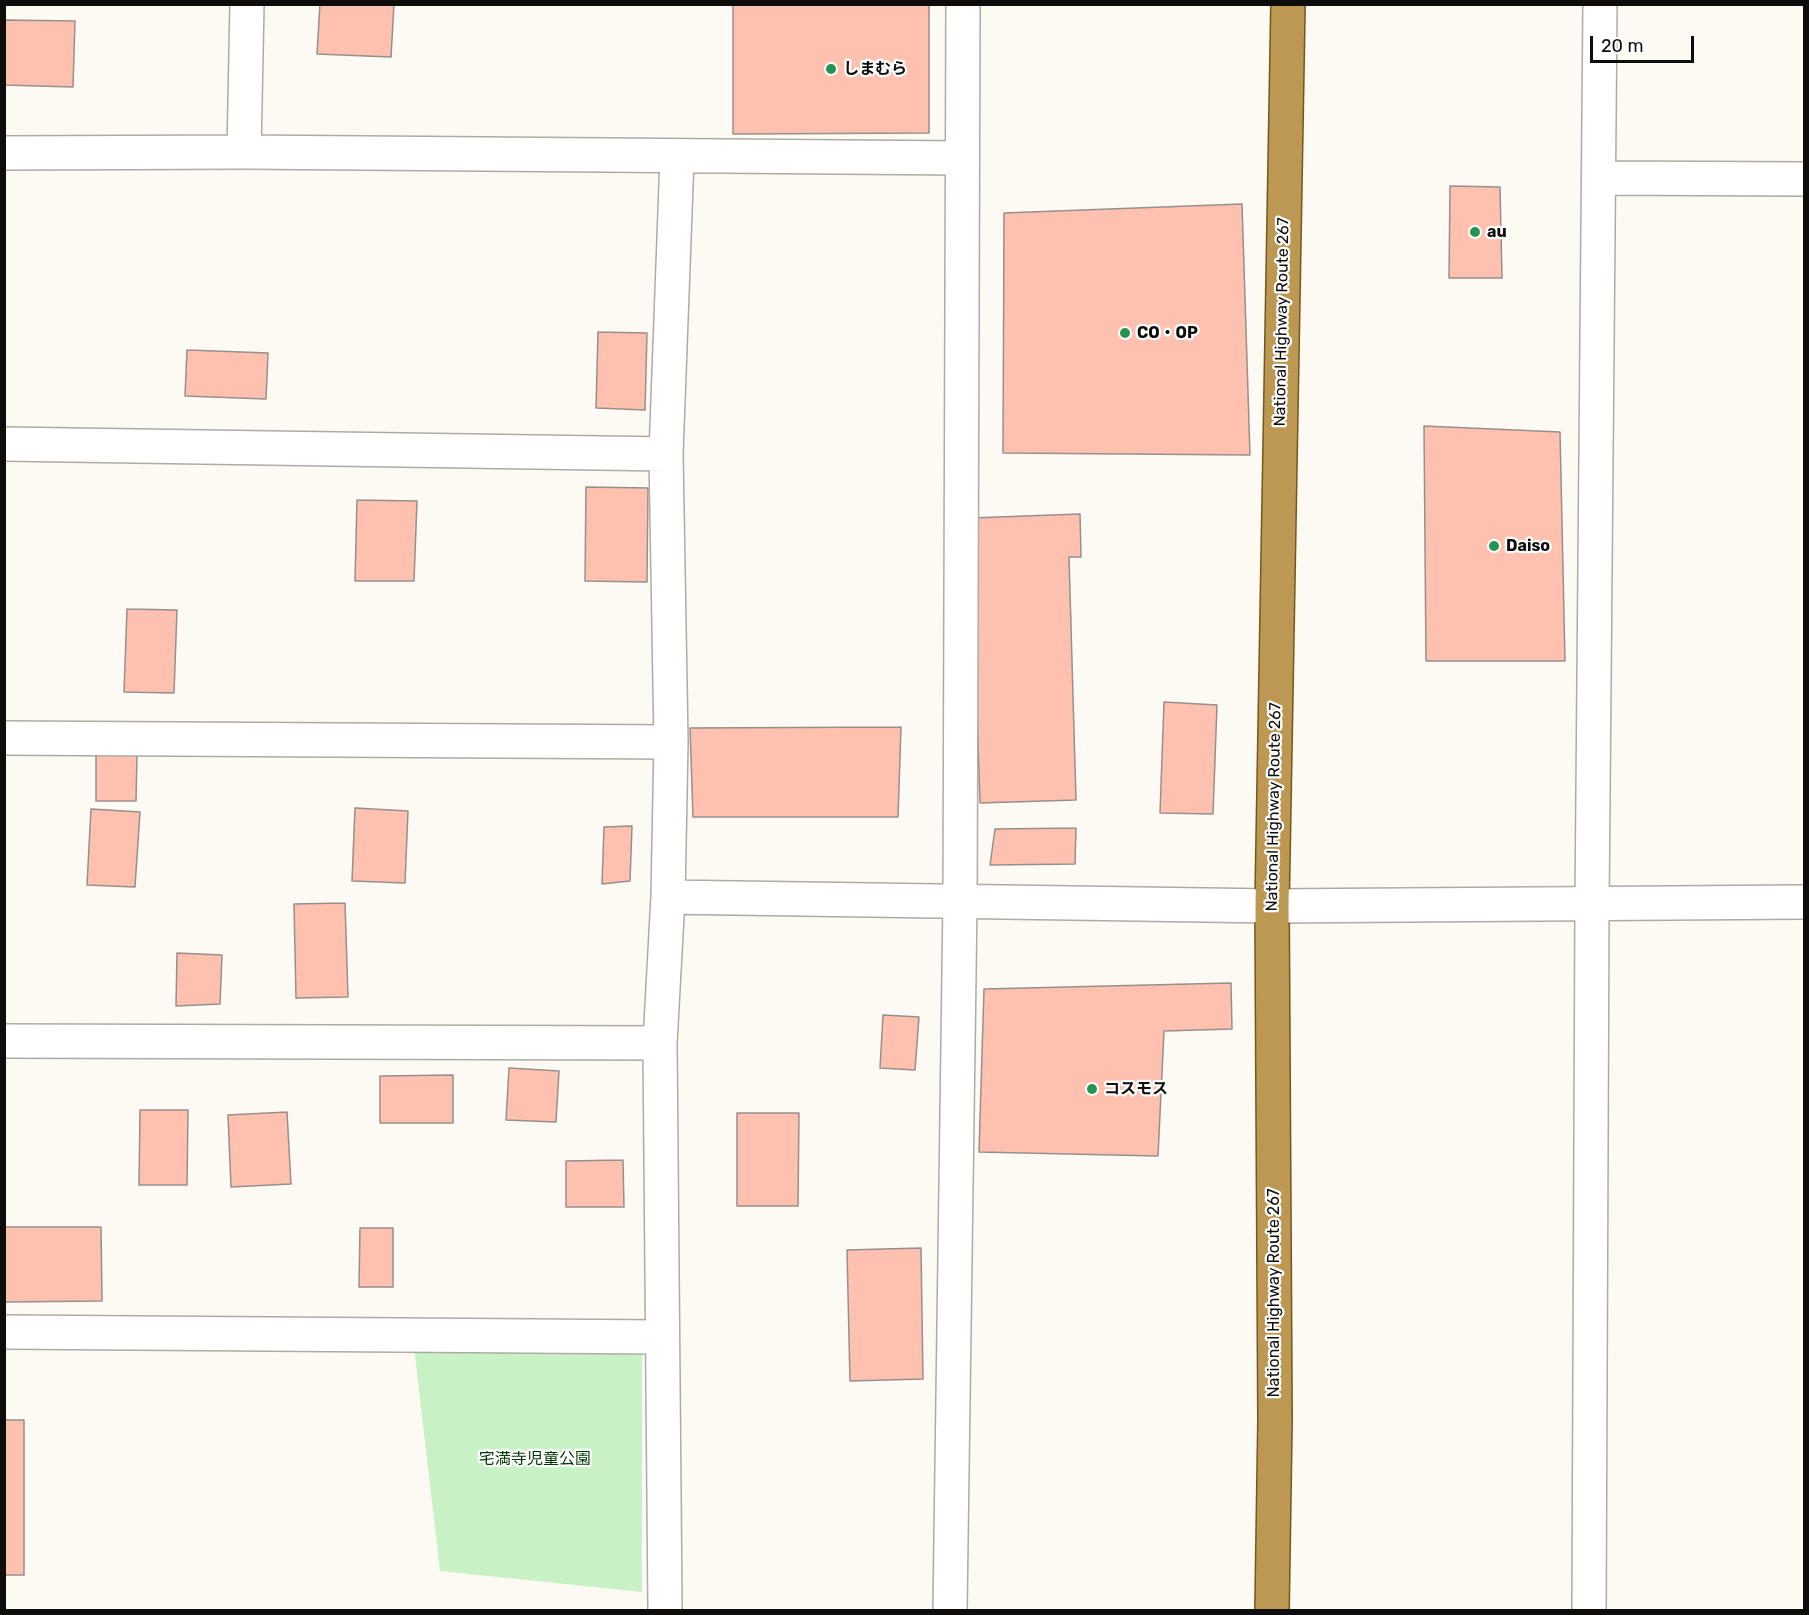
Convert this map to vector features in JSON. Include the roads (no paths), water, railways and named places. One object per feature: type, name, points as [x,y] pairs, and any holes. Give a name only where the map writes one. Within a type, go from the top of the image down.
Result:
[{"type":"highway","name":"National Highway Route 267","points":[[1272,1611],[1275,1420],[1272,906],[1288,4]]},
{"type":"street","points":[[244,152],[247,4]]},
{"type":"street","points":[[950,1611],[960,903],[963,4]]},
{"type":"street","points":[[1589,1611],[1592,905],[1601,178],[1600,4]]},
{"type":"street","points":[[4,153],[244,152],[677,158],[961,158]]},
{"type":"street","points":[[665,1611],[660,1044],[668,897],[671,742],[666,454],[677,158]]},
{"type":"street","points":[[1601,178],[1804,179]]},
{"type":"street","points":[[4,444],[666,454]]},
{"type":"street","points":[[4,738],[671,742]]},
{"type":"street","points":[[668,897],[1272,906],[1804,902]]},
{"type":"street","points":[[4,1041],[660,1044]]},
{"type":"street","points":[[4,1332],[662,1337]]},
{"type":"place","name":"しまむら","points":[[831,69]]},
{"type":"place","name":"au","points":[[1475,232]]},
{"type":"place","name":"CO・OP","points":[[1125,333]]},
{"type":"place","name":"Daiso","points":[[1494,546]]},
{"type":"place","name":"コスモス","points":[[1092,1089]]},
{"type":"park label","name":"宅満寺児童公園","points":[[535,1459]]}]
